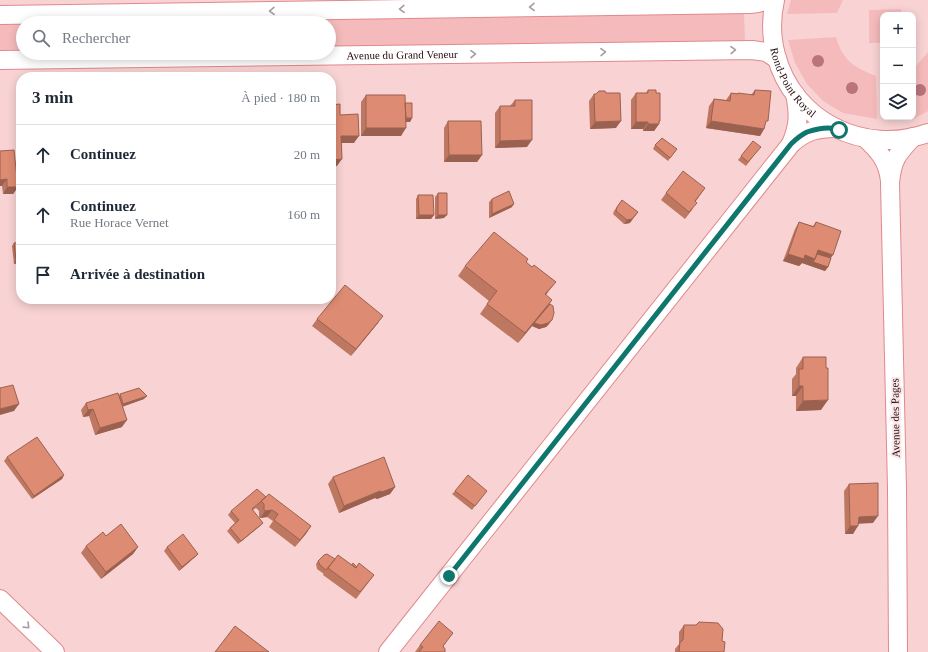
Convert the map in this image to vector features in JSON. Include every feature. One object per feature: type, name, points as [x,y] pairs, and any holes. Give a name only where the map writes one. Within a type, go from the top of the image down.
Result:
[{"type":"street","points":[[0,15],[758,4],[767,0]]},
{"type":"street","name":"Rond-Point Royal","points":[[775,0],[772,30],[774,49],[777,59],[784,78],[808,109],[816,116],[836,128],[856,136],[892,140],[921,135]]},
{"type":"street","name":"Avenue du Grand Veneur","points":[[336,56],[752,50],[766,52],[777,59]]},
{"type":"street","name":"Avenue du Grand Veneur","points":[[0,60],[16,60]]},
{"type":"street","points":[[791,144],[797,128],[798,116],[795,94]]},
{"type":"street","points":[[388,652],[791,144],[807,132],[836,128]]},
{"type":"street","points":[[890,183],[892,168],[898,153],[921,135]]},
{"type":"street","points":[[865,138],[886,163],[890,183]]},
{"type":"street","name":"Avenue des Pages","points":[[890,183],[897,489],[898,652]]},
{"type":"street","points":[[0,599],[55,652]]},
{"type":"shaded area","points":[[791,0],[843,0],[837,13],[787,14]]},
{"type":"shaded area","points":[[901,9],[901,12],[880,12],[880,43],[869,43],[869,10]]},
{"type":"shaded area","points":[[744,13],[745,42],[336,48],[336,19]]},
{"type":"shaded area","points":[[16,23],[16,53],[0,53],[0,24]]},
{"type":"shaded area","points":[[836,37],[842,52],[850,62],[876,76],[877,119],[843,113],[823,101],[807,84],[795,63],[788,40]]},
{"type":"shaded area","points":[[928,52],[928,111],[916,117],[916,66]]},
{"type":"building","points":[[648,90],[656,90],[656,93],[660,93],[659,124],[636,122],[636,93],[648,93]]},
{"type":"building","points":[[755,90],[771,91],[768,121],[766,121],[764,129],[711,121],[714,99],[730,101],[731,93],[754,95]]},
{"type":"building","points":[[599,91],[605,91],[606,93],[620,93],[621,121],[595,122],[594,94]]},
{"type":"building","points":[[366,95],[405,95],[406,128],[366,128]]},
{"type":"building","points":[[515,100],[532,100],[532,140],[500,141],[500,106],[515,106]]},
{"type":"building","points":[[405,103],[412,103],[412,118],[406,118]]},
{"type":"building","points":[[336,104],[340,104],[340,115],[358,114],[359,136],[341,136],[342,159],[336,160]]},
{"type":"building","points":[[448,121],[481,121],[482,155],[449,155]]},
{"type":"building","points":[[662,138],[677,149],[670,158],[655,145]]},
{"type":"building","points":[[753,141],[761,147],[748,162],[741,156]]},
{"type":"building","points":[[14,150],[16,187],[7,187],[7,179],[0,180],[0,151]]},
{"type":"building","points":[[683,171],[705,188],[695,201],[697,203],[689,212],[666,193]]},
{"type":"building","points":[[509,191],[514,204],[492,214],[492,199]]},
{"type":"building","points":[[438,193],[447,193],[447,215],[438,215]]},
{"type":"building","points":[[418,195],[433,195],[434,215],[419,215]]},
{"type":"building","points":[[622,200],[638,212],[632,219],[627,220],[616,211]]},
{"type":"building","points":[[799,222],[814,227],[816,222],[841,231],[833,255],[818,250],[815,259],[805,255],[804,259],[788,254]]},
{"type":"building","points":[[494,232],[528,259],[526,262],[532,267],[534,265],[556,282],[545,294],[552,300],[525,333],[487,304],[497,291],[465,266]]},
{"type":"building","points":[[14,243],[16,243],[16,260]]},
{"type":"building","points":[[817,254],[831,258],[828,267],[813,262]]},
{"type":"building","points":[[345,285],[383,316],[356,349],[317,319],[329,304],[336,304],[336,296]]},
{"type":"building","points":[[550,304],[553,306],[554,313],[552,320],[541,325],[534,323]]},
{"type":"building","points":[[803,357],[826,357],[826,368],[828,368],[828,400],[803,401],[803,386],[799,386],[799,369],[803,369]]},
{"type":"building","points":[[13,385],[19,404],[0,409],[0,388]]},
{"type":"building","points":[[139,388],[147,396],[123,404],[120,394]]},
{"type":"building","points":[[118,393],[127,420],[100,428],[93,409],[88,410],[86,403]]},
{"type":"building","points":[[37,437],[64,475],[34,496],[7,457]]},
{"type":"building","points":[[384,457],[395,487],[382,492],[380,491],[344,506],[333,477]]},
{"type":"building","points":[[468,475],[487,491],[475,506],[455,491]]},
{"type":"building","points":[[878,483],[878,516],[859,517],[858,526],[850,526],[849,484]]},
{"type":"building","points":[[257,489],[266,497],[252,509],[263,523],[241,541],[230,528],[239,520],[231,511]]},
{"type":"building","points":[[269,494],[311,526],[300,540],[274,520],[278,514],[272,510],[264,510],[264,504],[261,501]]},
{"type":"building","points":[[121,524],[138,547],[106,572],[86,546],[103,532],[106,536]]},
{"type":"building","points":[[183,534],[198,554],[182,567],[167,547]]},
{"type":"building","points":[[327,554],[335,559],[326,570],[318,561]]},
{"type":"building","points":[[338,555],[356,568],[359,563],[374,575],[360,592],[328,568]]},
{"type":"building","points":[[439,621],[453,633],[443,646],[445,652],[419,652],[423,647],[420,645]]},
{"type":"building","points":[[699,622],[718,623],[723,629],[722,641],[725,642],[724,652],[679,652],[680,642],[683,640],[684,625],[696,625]]},
{"type":"building","points":[[235,626],[269,652],[215,652]]},
{"type":"route","points":[[449,576],[791,144],[807,132],[817,129],[836,128],[839,130]]}]
